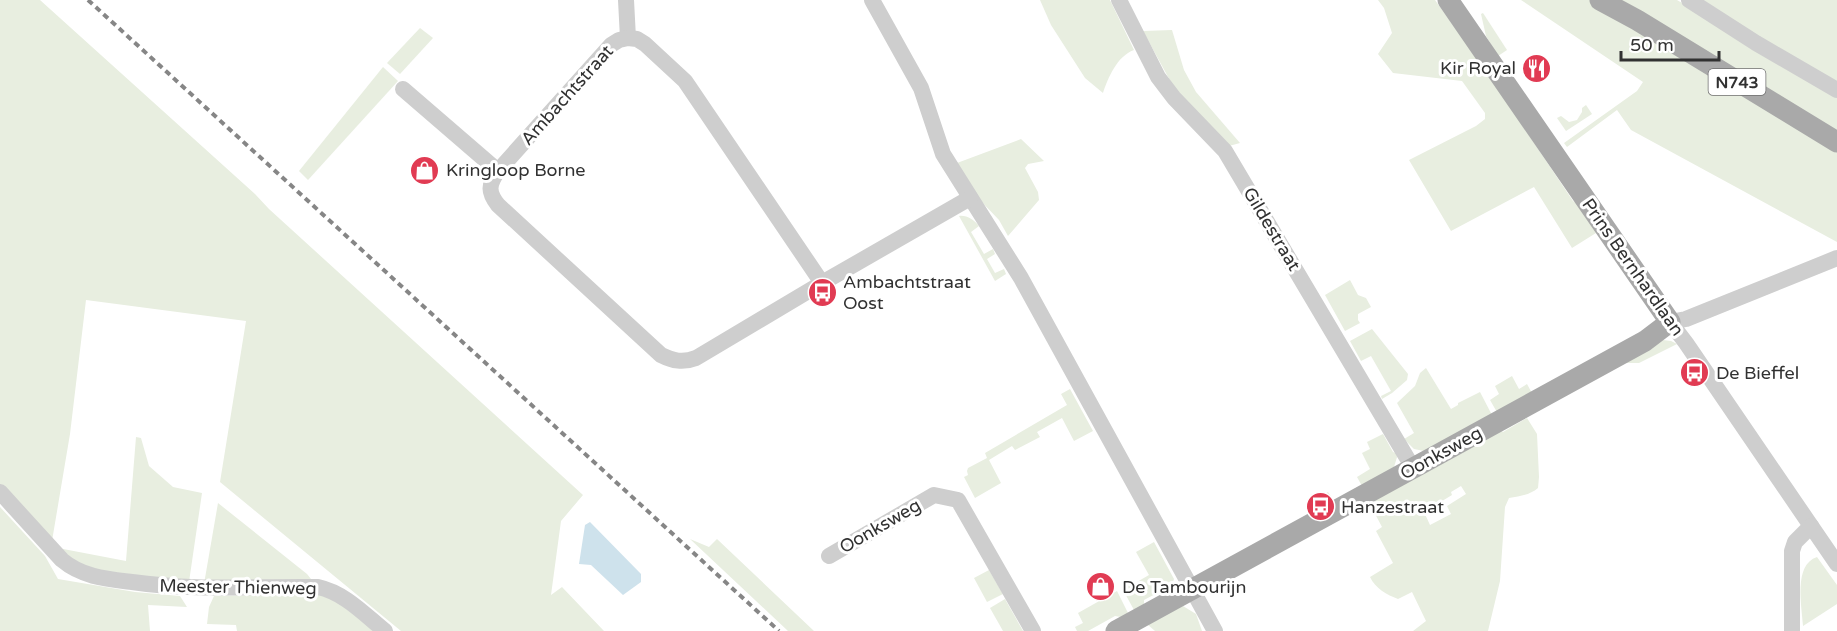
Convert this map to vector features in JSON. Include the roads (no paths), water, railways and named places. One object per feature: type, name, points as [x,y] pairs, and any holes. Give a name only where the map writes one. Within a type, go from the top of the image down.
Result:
[{"type":"main road","name":"Prins Bernhardlaan","points":[[1448,0],[1670,322]]},
{"type":"main road","name":"N743","points":[[1600,0],[1637,20],[1837,142]]},
{"type":"main road","name":"N743","points":[[1611,0],[1637,20]]},
{"type":"main road","name":"Oonksweg","points":[[1116,631],[1645,341],[1670,322]]},
{"type":"street","points":[[626,0],[628,38]]},
{"type":"street","points":[[872,0],[921,88],[943,154],[1021,278],[1215,631]]},
{"type":"street","name":"Gildestraat","points":[[1119,0],[1158,76],[1174,98],[1225,151],[1413,468]]},
{"type":"street","points":[[1689,0],[1756,44],[1837,90]]},
{"type":"street","name":"Ambachtstraat","points":[[498,171],[612,45],[619,40],[637,39],[685,81],[822,283]]},
{"type":"street","points":[[403,89],[498,171],[490,188],[492,197],[498,205],[661,356],[669,360],[696,358],[970,198]]},
{"type":"street","points":[[1670,322],[1686,319],[1837,258]]},
{"type":"street","name":"Prins Bernhardlaan","points":[[1670,322],[1837,564]]},
{"type":"street","name":"Meester Thienweg","points":[[0,492],[63,560],[72,568],[83,573],[160,586],[193,588],[318,587],[332,590],[385,631]]},
{"type":"street","name":"Oonksweg","points":[[829,556],[934,495],[958,500],[1033,631]]},
{"type":"street","points":[[1792,631],[1792,551],[1795,542],[1811,526]]},
{"type":"water","points":[[590,522],[641,574],[641,582],[623,595],[591,565],[579,564],[585,525]]},
{"type":"railway","points":[[88,0],[779,631]]},
{"type":"place","name":"Kir Royal","points":[[1537,68]]},
{"type":"place","name":"Kringloop Borne","points":[[425,170]]},
{"type":"place","name":"Ambachtstraat Oost","points":[[822,292]]},
{"type":"place","name":"De Bieffel","points":[[1695,373]]},
{"type":"place","name":"Hanzestraat","points":[[1320,507]]},
{"type":"place","name":"De Tambourijn","points":[[1101,587]]}]
